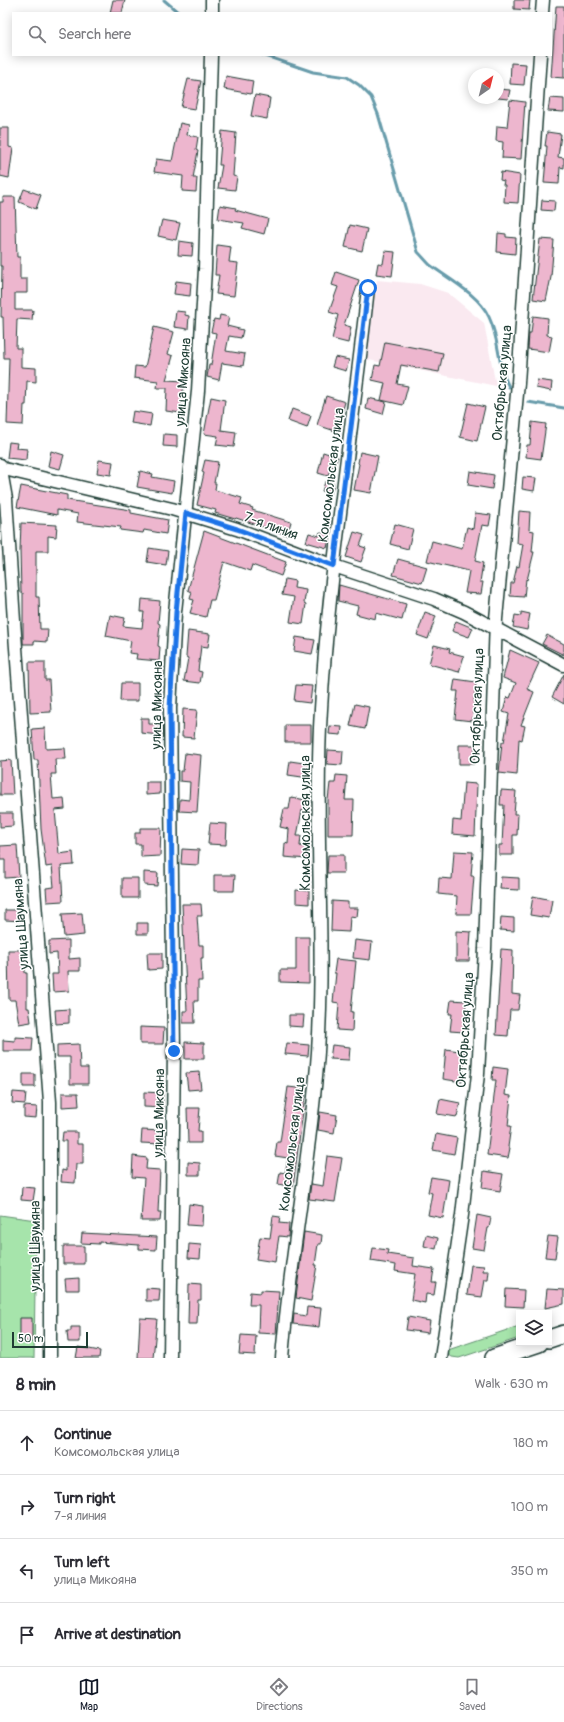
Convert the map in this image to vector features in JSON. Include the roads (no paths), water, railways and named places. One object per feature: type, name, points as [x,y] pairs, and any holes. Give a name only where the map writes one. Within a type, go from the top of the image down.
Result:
[{"type":"street","points":[[212,0],[212,12]]},
{"type":"street","points":[[542,12],[543,0]]},
{"type":"street","name":"улица Микояна","points":[[170,1358],[174,1051],[170,708],[176,612],[198,391],[205,269],[211,56]]},
{"type":"street","name":"Октябрьская улица","points":[[441,1358],[462,1215],[478,1074],[485,949],[495,629],[518,383],[540,56]]},
{"type":"street","name":"Комсомольская улица","points":[[282,1358],[285,1318],[318,1054],[320,1005],[320,732],[325,638],[368,288]]},
{"type":"street","name":"7-я линия","points":[[0,467],[186,513],[237,529],[334,566],[434,599],[464,612],[564,665]]},
{"type":"street","name":"улица Шаумяна","points":[[0,467],[6,499],[50,1102],[50,1358]]},
{"type":"street","points":[[552,1339],[564,1334]]},
{"type":"street","points":[[494,1358],[530,1346]]},
{"type":"waterway","points":[[164,0],[178,12]]},
{"type":"waterway","points":[[266,56],[313,72],[347,77],[359,85],[371,97],[378,114],[418,252],[430,265],[471,295],[484,309],[493,326],[502,370],[509,387]]},
{"type":"waterway","points":[[528,402],[564,408]]}]
